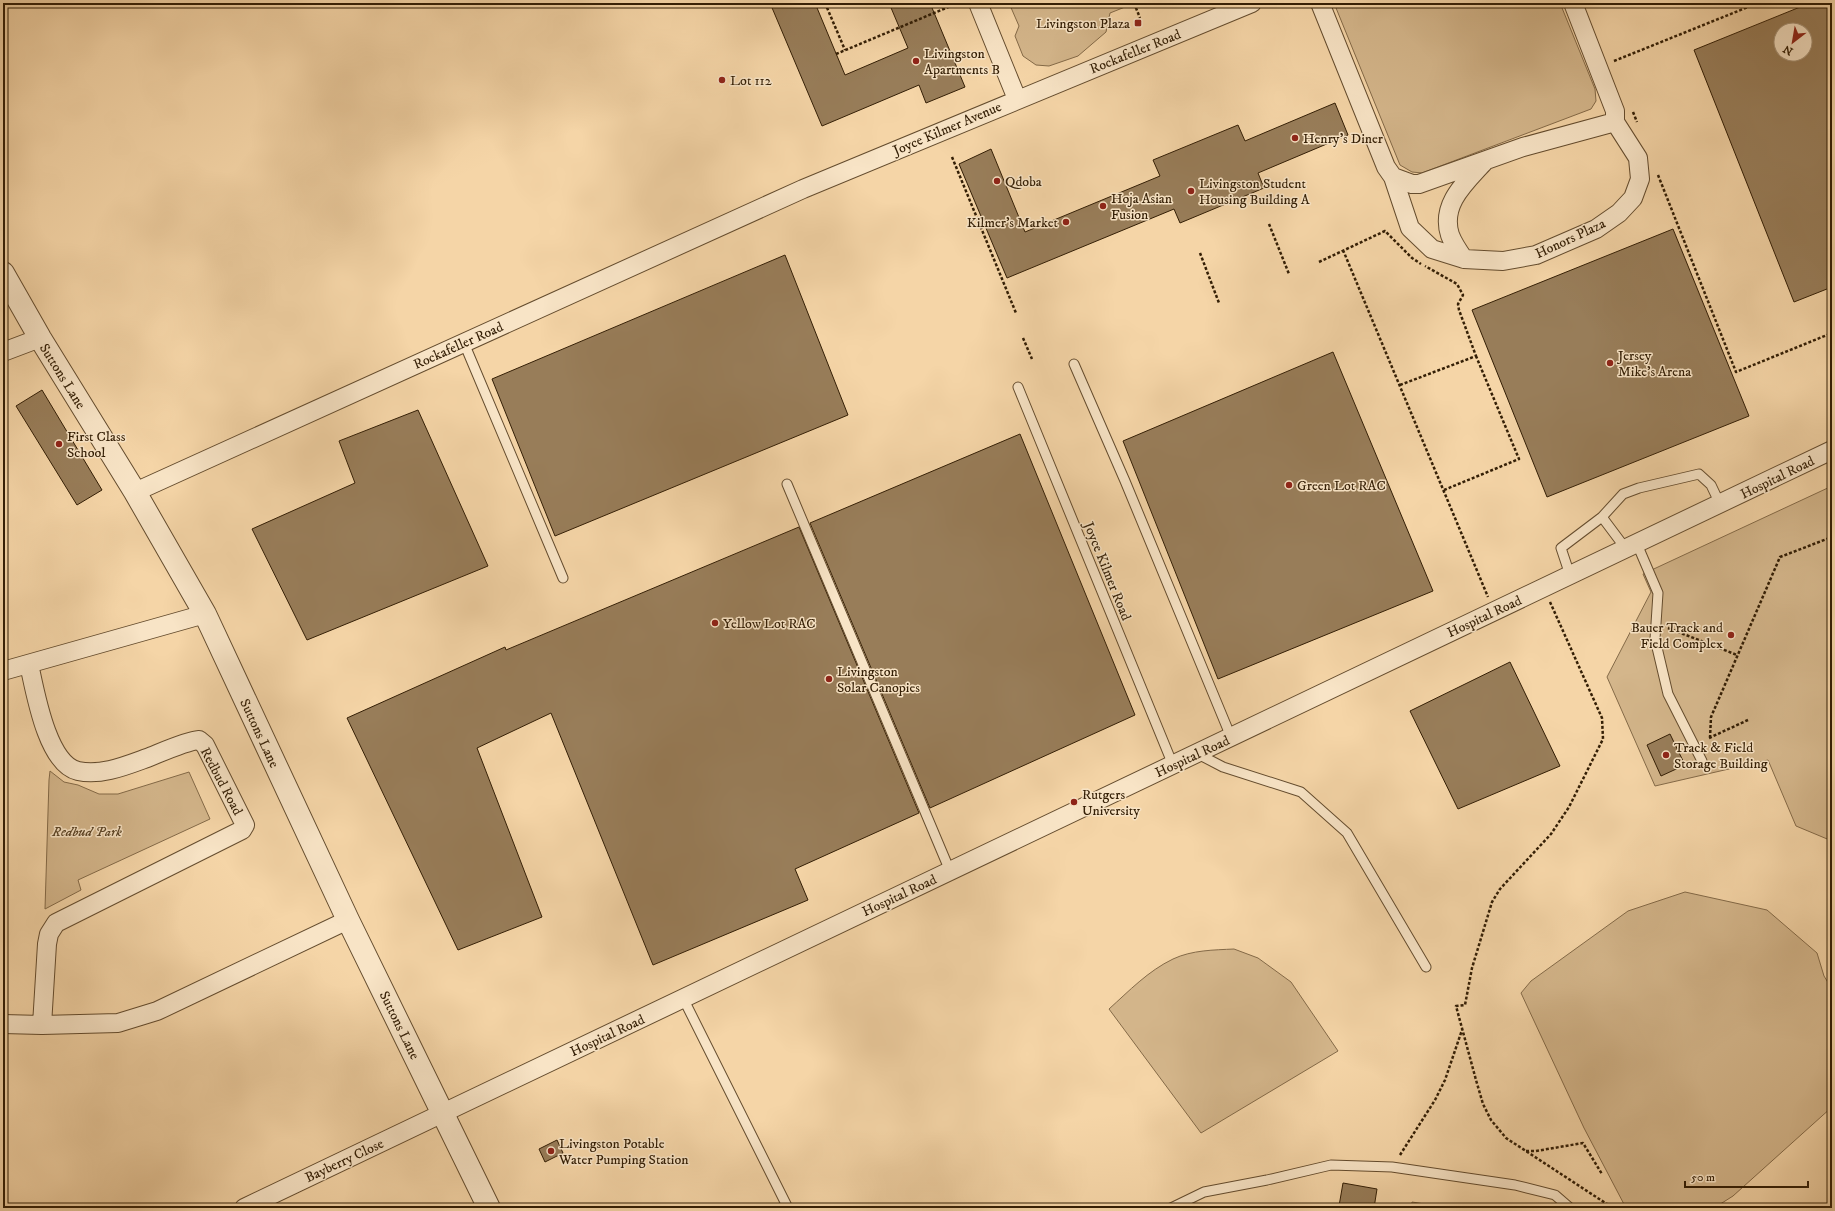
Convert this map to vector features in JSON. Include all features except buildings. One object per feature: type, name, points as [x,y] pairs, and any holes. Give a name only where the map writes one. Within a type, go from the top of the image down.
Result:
[{"type":"street","name":"Joyce Kilmer Avenue","points":[[782,199],[1018,99],[978,3]]},
{"type":"street","name":"Rockafeller Road","points":[[1018,99],[1252,3]]},
{"type":"street","name":"Honors Plaza","points":[[1320,3],[1386,166],[1393,176],[1410,228],[1432,249],[1464,259],[1504,262],[1536,255],[1596,229],[1619,213],[1632,198],[1640,179],[1638,158],[1615,122],[1615,110],[1573,3]]},
{"type":"street","points":[[1393,176],[1412,184],[1419,184],[1523,148],[1615,122]]},
{"type":"street","points":[[1464,259],[1450,235],[1448,218],[1452,201],[1459,189],[1485,161]]},
{"type":"street","name":"Rockafeller Road","points":[[135,492],[782,199]]},
{"type":"street","name":"Suttons Lane","points":[[3,273],[40,338],[135,492],[205,614],[348,920],[489,1208]]},
{"type":"street","points":[[3,352],[40,338]]},
{"type":"street","name":"Hospital Road","points":[[443,1113],[1832,450]]},
{"type":"street","points":[[3,671],[205,614]]},
{"type":"street","name":"Redbud Road","points":[[29,664],[48,738],[57,754],[67,764],[77,771],[95,772],[120,768],[199,740],[205,746],[245,825],[242,830],[56,923],[49,934],[46,944],[42,1025]]},
{"type":"street","points":[[3,1024],[42,1025],[118,1023],[157,1011],[348,920]]},
{"type":"street","name":"Bayberry Close","points":[[244,1208],[443,1113]]},
{"type":"lane","points":[[464,343],[562,578]]},
{"type":"lane","points":[[1074,364],[1128,488],[1231,737]]},
{"type":"lane","name":"Joyce Kilmer Road","points":[[1018,387],[1173,765]]},
{"type":"lane","points":[[1570,575],[1561,548],[1602,518],[1623,494],[1640,488],[1699,474],[1711,485],[1720,504]]},
{"type":"lane","points":[[787,484],[950,871]]},
{"type":"lane","points":[[1602,518],[1631,546],[1658,593],[1655,639],[1668,694],[1702,761]]},
{"type":"lane","points":[[1196,754],[1224,767],[1301,792],[1347,833],[1426,967]]},
{"type":"lane","points":[[683,998],[788,1208]]},
{"type":"lane","points":[[1171,1208],[1204,1192],[1267,1180],[1331,1165],[1392,1167],[1515,1185],[1555,1195],[1570,1208]]},
{"type":"path","points":[[825,3],[845,50]]},
{"type":"path","points":[[836,54],[958,3]]},
{"type":"path","points":[[1134,3],[1140,18]]},
{"type":"path","points":[[1615,68],[1613,62],[1758,3]]},
{"type":"path","points":[[1631,107],[1639,129]]},
{"type":"path","points":[[952,157],[1016,313]]},
{"type":"path","points":[[1657,173],[1736,372],[1832,333]]},
{"type":"path","points":[[1269,224],[1289,274]]},
{"type":"path","points":[[1319,262],[1385,232],[1412,258],[1457,284],[1462,295],[1458,304],[1459,310],[1476,356],[1519,459],[1444,490]]},
{"type":"path","points":[[1343,250],[1490,600]]},
{"type":"path","points":[[1200,252],[1219,303]]},
{"type":"path","points":[[1023,338],[1032,359]]},
{"type":"path","points":[[1400,385],[1476,356]]},
{"type":"path","points":[[1710,738],[1712,717],[1737,655],[1780,557],[1832,536]]},
{"type":"path","points":[[1550,602],[1602,718],[1603,739],[1569,807],[1552,834],[1500,889],[1492,902],[1472,968],[1465,1005],[1456,1006],[1483,1104],[1491,1120],[1506,1138],[1613,1208]]},
{"type":"path","points":[[1657,623],[1737,655]]},
{"type":"path","points":[[1694,746],[1748,720]]},
{"type":"path","points":[[1392,1167],[1439,1093],[1445,1080],[1462,1029]]},
{"type":"path","points":[[1526,1151],[1536,1152],[1583,1142],[1602,1174]]},
{"type":"green space","points":[[1009,3],[1135,3],[1110,13],[1106,32],[1078,56],[1049,66],[1036,65],[1023,56],[1015,36],[1019,26]]},
{"type":"green space","points":[[1334,3],[1560,3],[1595,89],[1596,101],[1591,109],[1422,173],[1412,172],[1400,165]]},
{"type":"green space","name":"Bauer Track and Field Complex","points":[[1832,486],[1832,841],[1796,826],[1768,760],[1655,786],[1607,677],[1651,592],[1643,574]]},
{"type":"green space","name":"Redbud Park","points":[[50,771],[64,782],[78,785],[99,794],[118,794],[189,772],[210,819],[78,880],[81,890],[45,909]]},
{"type":"green space","points":[[1685,892],[1767,910],[1817,953],[1824,976],[1832,989],[1832,1107],[1733,1196],[1714,1208],[1626,1208],[1584,1128],[1521,993],[1531,981],[1628,911]]},
{"type":"green space","points":[[1234,949],[1258,958],[1291,982],[1338,1051],[1201,1133],[1109,1009],[1147,975],[1173,959],[1195,952]]},
{"type":"green space","points":[[1412,1202],[1450,1208],[1411,1208]]},
{"type":"place","name":"Livingston Plaza","points":[[1138,23]]},
{"type":"place","name":"Livingston Apartments B","points":[[916,61]]},
{"type":"place","name":"Lot 112","points":[[722,80]]},
{"type":"place","name":"Henry's Diner","points":[[1295,138]]},
{"type":"place","name":"Qdoba","points":[[997,181]]},
{"type":"place","name":"Livingston Student Housing Building A","points":[[1191,191]]},
{"type":"place","name":"Hoja Asian Fusion","points":[[1103,206]]},
{"type":"place","name":"Kilmer's Market","points":[[1066,222]]},
{"type":"place","name":"Jersey Mike's Arena","points":[[1610,363]]},
{"type":"place","name":"First Class School","points":[[59,444]]},
{"type":"place","name":"Green Lot RAC","points":[[1289,485]]},
{"type":"place","name":"Yellow Lot RAC","points":[[715,623]]},
{"type":"place","name":"Bauer Track and Field Complex","points":[[1731,635]]},
{"type":"place","name":"Livingston Solar Canopies","points":[[829,679]]},
{"type":"place","name":"Track & Field Storage Building","points":[[1666,755]]},
{"type":"place","name":"Rutgers University","points":[[1074,802]]},
{"type":"place","name":"Livingston Potable Water Pumping Station","points":[[551,1151]]}]
